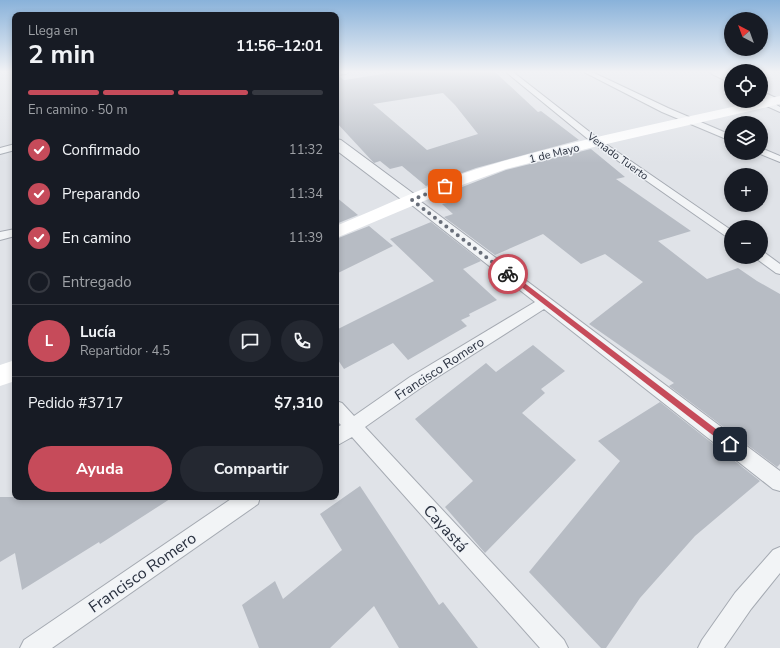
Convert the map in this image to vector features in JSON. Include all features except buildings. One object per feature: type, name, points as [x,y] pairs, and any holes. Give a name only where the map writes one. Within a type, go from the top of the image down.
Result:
[{"type":"street","name":"1 de Mayo","points":[[339,232],[477,174],[597,142],[770,102]]},
{"type":"street","points":[[339,145],[412,200]]},
{"type":"street","points":[[0,376],[12,371]]},
{"type":"lane","name":"Venado Tuerto","points":[[547,102],[597,142],[724,230]]},
{"type":"lane","points":[[646,102],[724,135]]},
{"type":"lane","points":[[0,151],[12,148]]},
{"type":"lane","points":[[768,154],[780,159]]},
{"type":"lane","points":[[412,200],[780,482]]},
{"type":"lane","points":[[0,236],[12,233]]},
{"type":"lane","points":[[768,261],[780,270]]},
{"type":"lane","name":"Francisco Romero","points":[[339,436],[416,382],[545,302]]},
{"type":"lane","name":"Cayastá","points":[[339,411],[556,648]]},
{"type":"lane","name":"Francisco Romero","points":[[32,648],[247,500]]},
{"type":"lane","points":[[710,648],[743,601],[780,557]]},
{"type":"way so far","points":[[445,186],[412,200],[508,274]]},
{"type":"route","points":[[508,274],[730,444]]}]
